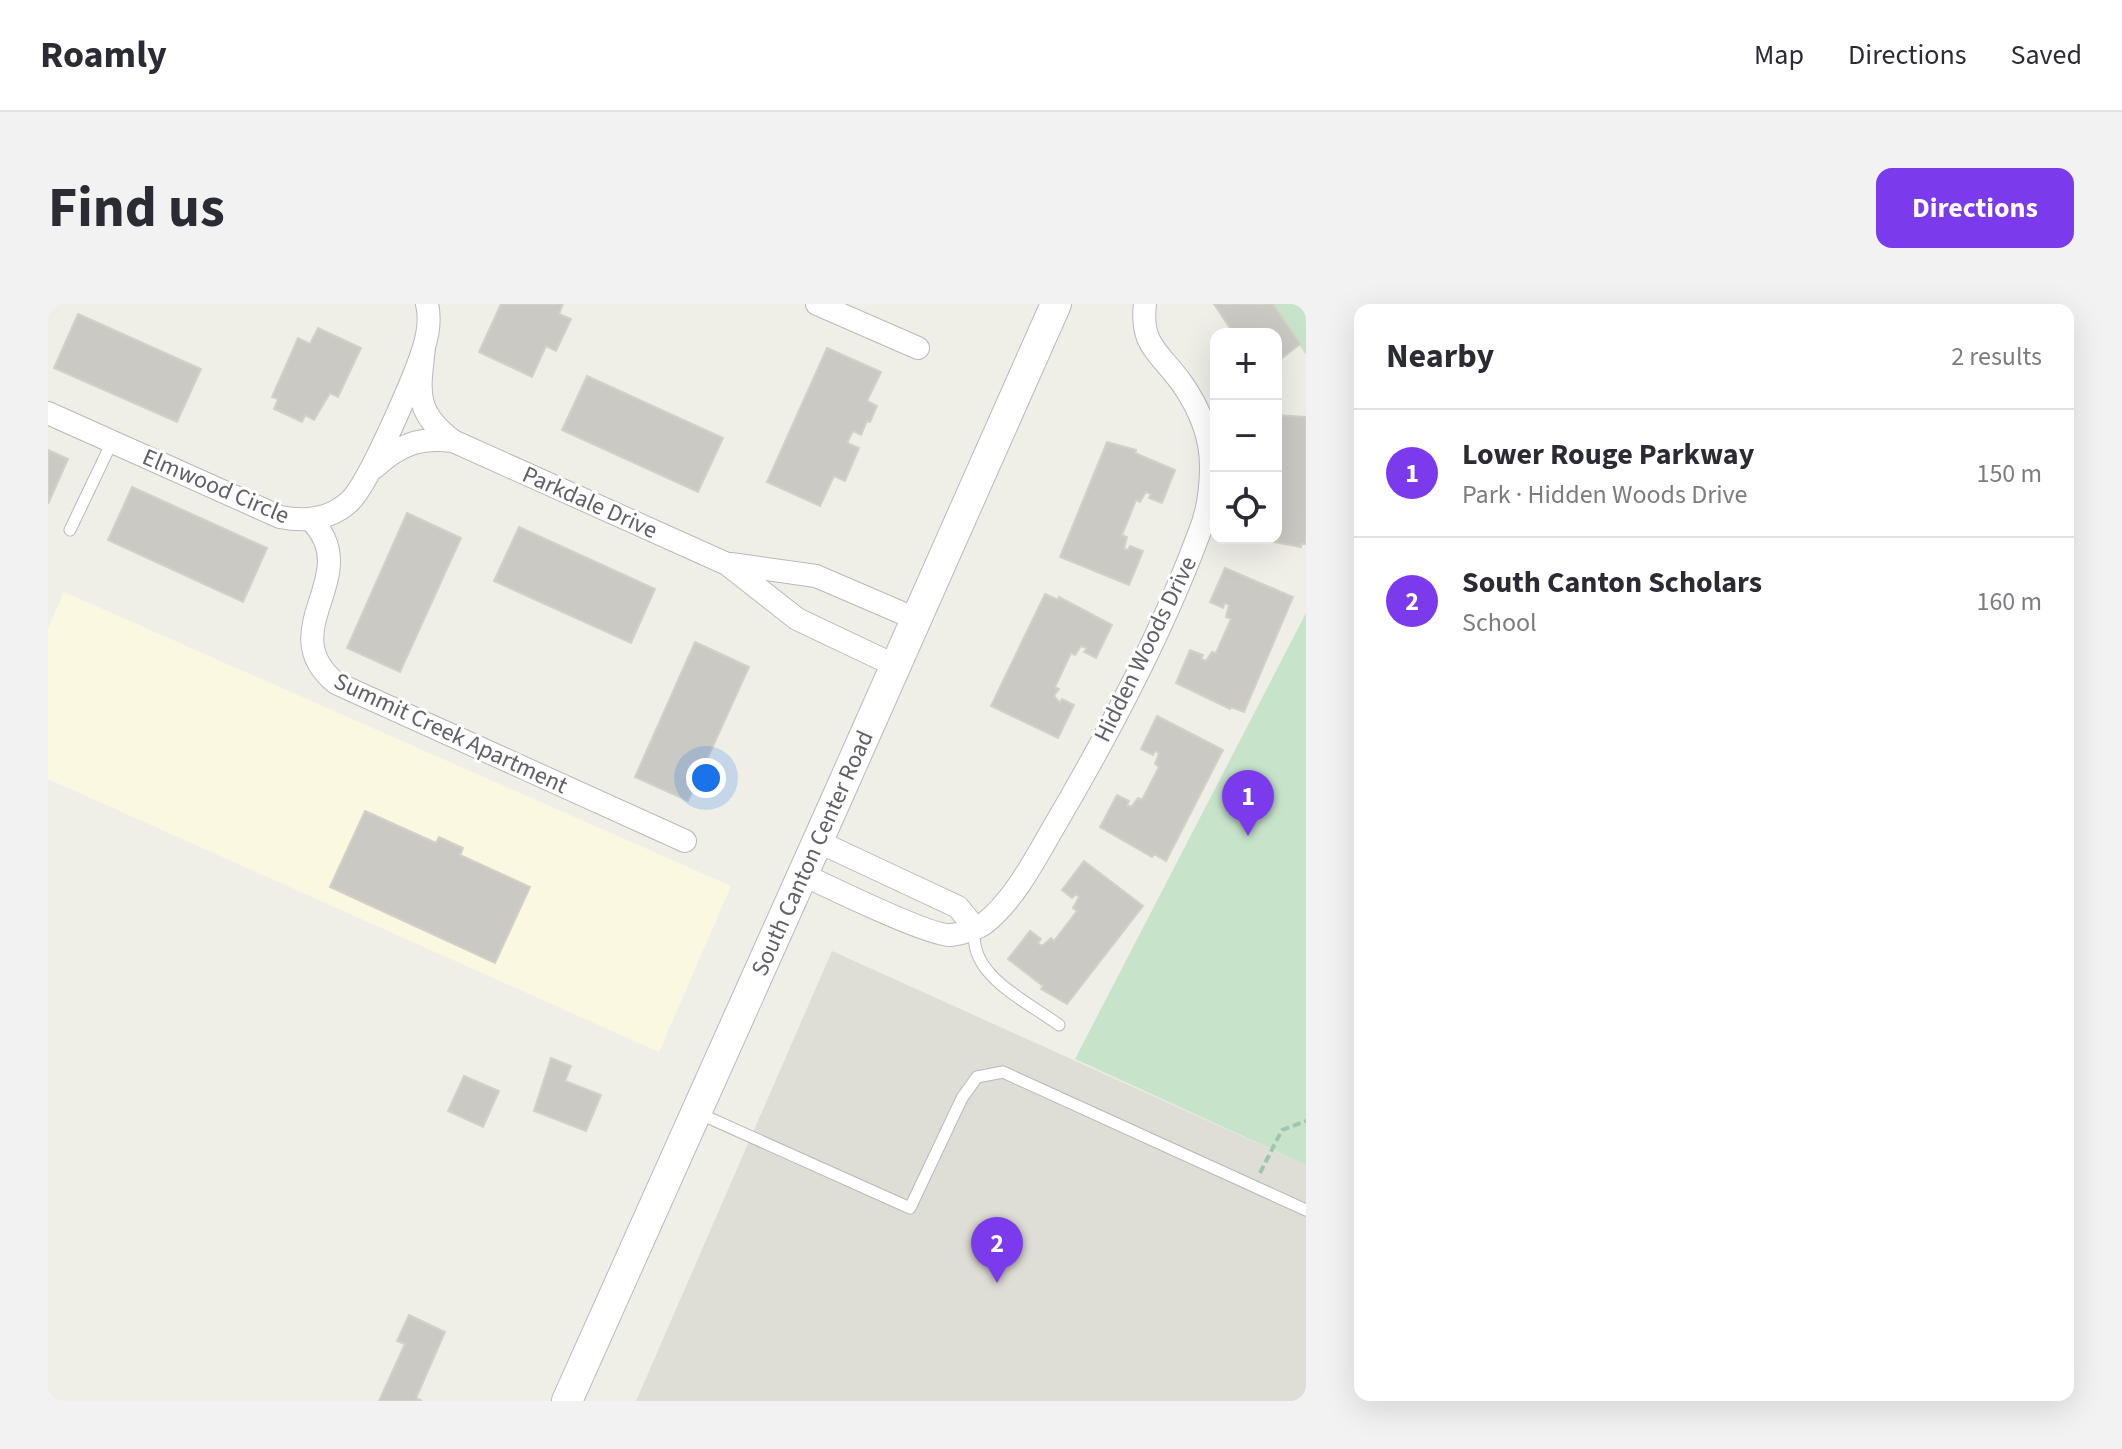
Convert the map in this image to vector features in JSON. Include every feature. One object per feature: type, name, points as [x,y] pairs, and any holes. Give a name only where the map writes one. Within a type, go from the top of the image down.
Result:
[{"type":"main road","name":"South Canton Center Road","points":[[567,1401],[806,876],[894,665],[1056,304]]},
{"type":"street","name":"Elmwood Circle","points":[[427,304],[419,393],[434,427],[453,441]]},
{"type":"street","points":[[817,304],[918,348]]},
{"type":"street","name":"Hidden Woods Drive","points":[[975,928],[992,916],[1029,869],[1079,784],[1160,625],[1201,529],[1209,497],[1211,466],[1207,432],[1180,382],[1155,355],[1142,326],[1145,304]]},
{"type":"street","name":"Elmwood Circle","points":[[48,413],[280,517],[311,520],[329,515],[348,503],[370,472],[424,348]]},
{"type":"street","name":"Elmwood Circle","points":[[370,472],[407,443],[429,438],[453,441]]},
{"type":"street","name":"Parkdale Drive","points":[[453,441],[727,564],[797,619],[894,665]]},
{"type":"street","name":"Summit Creek Apartment","points":[[311,520],[323,532],[330,549],[331,568],[311,630],[311,645],[324,673],[336,683],[685,841]]},
{"type":"street","name":"Parkdale Drive","points":[[727,564],[816,576],[916,619]]},
{"type":"street","points":[[806,876],[949,936],[975,928],[958,907],[819,842]]},
{"type":"lane","points":[[70,530],[112,442]]},
{"type":"lane","points":[[975,928],[972,945],[976,958],[993,977],[1059,1025]]},
{"type":"lane","points":[[696,1112],[910,1208],[962,1098],[977,1077],[1003,1072],[1306,1210]]},
{"type":"path","points":[[1254,1187],[1282,1130],[1306,1121]]},
{"type":"shaded area","points":[[64,592],[731,886],[659,1052],[48,779],[48,628]]},
{"type":"shaded area","points":[[832,951],[1306,1165],[1306,1401],[636,1401]]},
{"type":"green space","points":[[1272,304],[1306,304],[1306,355]]},
{"type":"green space","points":[[1306,613],[1306,1165],[1075,1059]]},
{"type":"building","points":[[501,304],[563,304],[559,314],[571,319],[556,351],[546,346],[532,377],[479,352]]},
{"type":"building","points":[[1214,304],[1273,304],[1300,344],[1282,358],[1282,328],[1230,328]]},
{"type":"building","points":[[78,314],[201,369],[177,422],[54,368]]},
{"type":"building","points":[[318,328],[361,348],[338,397],[330,393],[314,420],[305,415],[302,422],[274,409],[278,399],[272,397],[298,338],[310,344]]},
{"type":"building","points":[[827,348],[881,372],[867,401],[877,406],[870,422],[867,421],[861,435],[853,431],[847,443],[859,448],[845,481],[834,476],[820,506],[767,482]]},
{"type":"building","points":[[587,376],[723,438],[698,492],[562,430]]},
{"type":"building","points":[[1282,415],[1306,417],[1306,544],[1301,544],[1301,547],[1282,544]]},
{"type":"building","points":[[1107,442],[1136,450],[1135,453],[1175,470],[1162,503],[1149,498],[1151,494],[1146,492],[1140,502],[1136,500],[1122,535],[1127,537],[1124,549],[1128,550],[1130,546],[1143,551],[1129,585],[1060,557]]},
{"type":"building","points":[[48,450],[68,459],[48,504]]},
{"type":"building","points":[[132,487],[267,548],[243,602],[108,540]]},
{"type":"building","points":[[407,513],[461,538],[400,672],[347,648]]},
{"type":"building","points":[[519,527],[655,589],[631,643],[494,581]]},
{"type":"building","points":[[1225,568],[1293,597],[1244,712],[1230,709],[1176,683],[1190,650],[1203,655],[1201,659],[1206,661],[1212,652],[1216,653],[1231,619],[1226,617],[1229,605],[1225,603],[1223,608],[1210,602]]},
{"type":"building","points":[[1045,594],[1058,600],[1059,597],[1112,625],[1096,658],[1084,652],[1087,648],[1081,646],[1075,655],[1071,653],[1054,696],[1060,703],[1062,699],[1074,705],[1058,738],[991,706]]},
{"type":"building","points":[[695,642],[749,667],[688,801],[635,777]]},
{"type":"building","points":[[1157,716],[1223,750],[1166,861],[1154,854],[1152,857],[1100,827],[1117,795],[1129,801],[1127,805],[1131,807],[1138,798],[1142,800],[1159,767],[1155,764],[1159,753],[1155,751],[1153,755],[1141,749]]},
{"type":"building","points":[[365,811],[436,843],[439,837],[463,848],[460,855],[530,887],[495,963],[330,887]]},
{"type":"building","points":[[1084,861],[1143,906],[1067,1004],[1041,989],[1043,986],[1008,959],[1030,931],[1041,939],[1038,943],[1042,946],[1051,938],[1054,941],[1077,911],[1073,908],[1079,897],[1076,894],[1072,898],[1062,890]]},
{"type":"building","points":[[551,1058],[571,1066],[565,1081],[601,1095],[586,1131],[534,1111]]},
{"type":"building","points":[[464,1076],[499,1091],[483,1127],[448,1111]]},
{"type":"building","points":[[409,1315],[445,1332],[416,1398],[422,1401],[379,1401],[405,1344],[397,1341]]},
{"type":"place","name":"Lower Rouge Parkway","points":[[1248,836]]},
{"type":"place","name":"South Canton Scholars","points":[[997,1283]]}]
